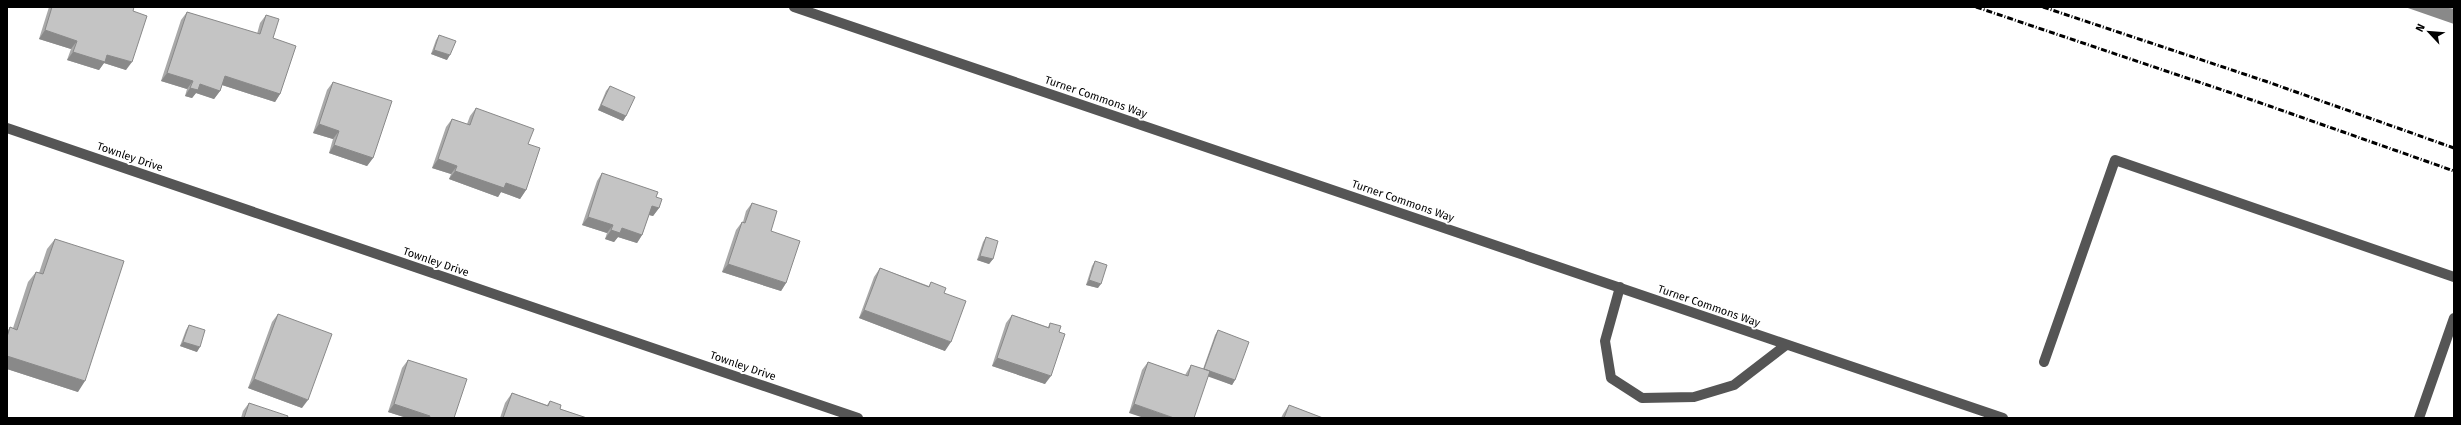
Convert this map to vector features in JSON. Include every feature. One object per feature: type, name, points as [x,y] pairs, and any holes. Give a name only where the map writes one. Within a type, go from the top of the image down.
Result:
[{"type":"street","name":"Turner Commons Way","points":[[794,7],[2003,418]]},
{"type":"street","name":"Townley Drive","points":[[7,128],[858,418]]},
{"type":"street","points":[[2044,362],[2115,160],[2454,277]]},
{"type":"street","points":[[1620,287],[1605,340],[1611,378],[1642,398],[1694,397],[1734,385],[1786,345]]},
{"type":"street","points":[[2419,418],[2454,318]]},
{"type":"building","points":[[52,7],[134,7],[133,11],[147,16],[132,62],[107,55],[105,62],[73,52],[77,41],[45,30]]},
{"type":"building","points":[[2446,7],[2454,7],[2454,10]]},
{"type":"building","points":[[187,12],[260,34],[266,15],[279,19],[273,38],[296,46],[280,94],[225,76],[220,91],[200,84],[198,90],[190,88],[193,81],[167,73]]},
{"type":"building","points":[[439,35],[456,41],[450,55],[434,50]]},
{"type":"building","points":[[333,82],[392,101],[373,158],[334,145],[339,131],[319,124]]},
{"type":"building","points":[[610,86],[635,97],[626,116],[601,105]]},
{"type":"building","points":[[476,108],[534,129],[528,144],[540,148],[526,190],[506,183],[504,188],[455,171],[457,166],[438,159],[452,119],[470,125]]},
{"type":"building","points":[[602,173],[658,192],[656,197],[662,199],[659,208],[652,206],[642,235],[622,228],[620,233],[611,230],[613,225],[588,217]]},
{"type":"building","points":[[752,203],[777,211],[771,231],[800,241],[786,283],[728,264],[742,222],[745,223]]},
{"type":"building","points":[[986,237],[998,241],[993,259],[980,256]]},
{"type":"building","points":[[55,239],[124,261],[85,381],[7,356],[7,337],[10,327],[17,330],[36,272],[43,274]]},
{"type":"building","points":[[1095,261],[1107,265],[1101,284],[1089,280]]},
{"type":"building","points":[[880,268],[929,287],[931,282],[946,288],[944,293],[966,301],[951,342],[864,310]]},
{"type":"building","points":[[278,314],[332,334],[308,400],[254,379]]},
{"type":"building","points":[[1012,315],[1049,328],[1050,323],[1061,326],[1059,332],[1065,334],[1051,376],[997,358]]},
{"type":"building","points":[[189,325],[205,330],[200,347],[183,342]]},
{"type":"building","points":[[1218,330],[1249,342],[1235,380],[1204,369]]},
{"type":"building","points":[[408,360],[467,379],[454,418],[429,418],[430,416],[394,404]]},
{"type":"building","points":[[1148,362],[1188,376],[1191,365],[1210,371],[1194,418],[1174,418],[1134,404]]},
{"type":"building","points":[[512,393],[548,406],[550,401],[561,405],[560,409],[587,418],[503,418]]},
{"type":"building","points":[[249,403],[288,416],[287,418],[244,418]]},
{"type":"building","points":[[1289,405],[1323,418],[1284,418]]},
{"type":"railway","points":[[1976,7],[2258,102],[2454,171]]},
{"type":"railway","points":[[2043,7],[2265,81],[2454,148]]}]
